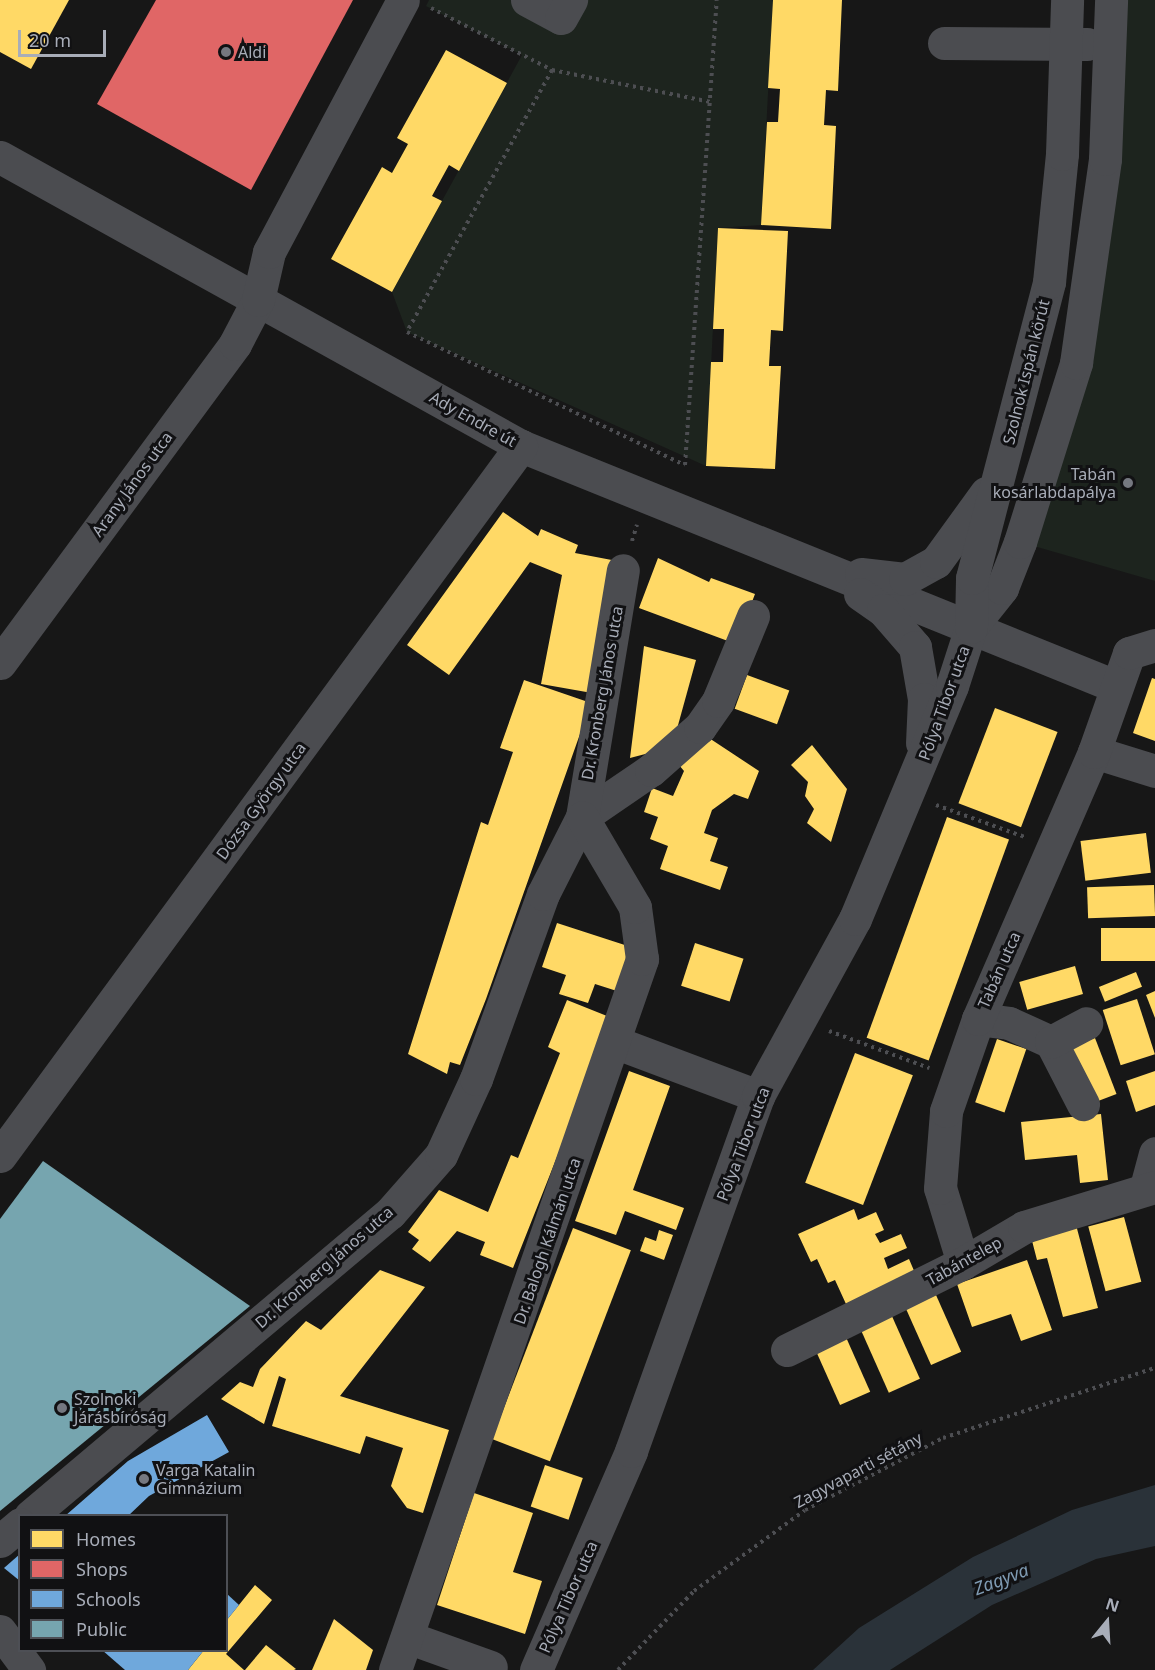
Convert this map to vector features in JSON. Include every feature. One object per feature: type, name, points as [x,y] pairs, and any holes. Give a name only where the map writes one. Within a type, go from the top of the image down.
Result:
[{"type":"street","points":[[527,0],[561,18],[571,0]]},
{"type":"street","name":"Szolnok Ispán körút","points":[[971,627],[972,578],[1049,282],[1066,44],[1067,0]]},
{"type":"street","points":[[971,627],[1002,588],[1020,542],[1076,363],[1098,231],[1111,0]]},
{"type":"street","name":"Arany János utca","points":[[0,663],[235,344],[258,300],[269,252],[415,3]]},
{"type":"street","points":[[944,43],[1110,44]]},
{"type":"street","name":"Ady Endre út","points":[[4,167],[258,300],[521,446],[1115,686]]},
{"type":"street","name":"Dózsa György utca","points":[[0,1156],[521,446]]},
{"type":"street","points":[[827,571],[905,579],[936,562],[970,522],[1002,467]]},
{"type":"street","name":"Dr. Kronberg János utca","points":[[31,1514],[390,1213],[441,1155],[476,1079],[543,894],[582,817],[623,570]]},
{"type":"street","points":[[827,571],[883,610],[915,646],[924,699],[921,765]]},
{"type":"street","name":"Dr. Kronberg János utca","points":[[582,817],[651,770],[700,727],[718,701],[753,616]]},
{"type":"street","name":"Pólya Tibor utca","points":[[536,1670],[631,1451],[758,1096],[798,1019],[855,919],[921,765],[971,627]]},
{"type":"street","points":[[1115,686],[1129,654],[1155,645]]},
{"type":"street","name":"Tabán utca","points":[[963,1263],[940,1188],[946,1111],[978,1020],[1094,752],[1115,686]]},
{"type":"street","points":[[1094,752],[1155,771]]},
{"type":"street","name":"Dr. Balogh Kálmán utca","points":[[395,1670],[617,1042],[642,959],[635,908],[582,817]]},
{"type":"street","points":[[978,1020],[1009,1023],[1051,1042],[1083,1104]]},
{"type":"street","points":[[1051,1042],[1086,1023]]},
{"type":"street","points":[[617,1042],[758,1096]]},
{"type":"street","name":"Tabántelep","points":[[787,1350],[963,1263],[1023,1227],[1151,1187],[1155,1153]]},
{"type":"street","points":[[0,1541],[18,1526]]},
{"type":"street","points":[[0,1631],[28,1670]]},
{"type":"street","points":[[407,1637],[491,1667]]},
{"type":"path","points":[[552,70],[407,332],[685,465],[717,0]]},
{"type":"path","points":[[415,3],[552,70],[711,102]]},
{"type":"path","points":[[623,570],[645,498]]},
{"type":"path","points":[[909,795],[1053,847]]},
{"type":"path","points":[[798,1019],[957,1079]]},
{"type":"path","name":"Zagyvaparti sétány","points":[[618,1670],[694,1591],[805,1510],[943,1438],[1155,1368]]},
{"type":"shaded area","points":[[429,0],[773,0],[761,225],[718,228],[706,466],[407,332],[392,292],[522,55],[426,6]]},
{"type":"shaded area","points":[[1111,0],[1155,0],[1155,581],[1020,542],[1058,427]]},
{"type":"water","name":"Zagyva","points":[[1155,1485],[1155,1546],[1096,1559],[992,1605],[890,1670],[813,1670],[859,1628],[973,1557],[1072,1510]]},
{"type":"building: Homes","points":[[0,0],[69,0],[31,69],[0,52]]},
{"type":"building: Homes","points":[[773,0],[842,0],[838,91],[826,90],[824,125],[836,126],[831,229],[761,225],[767,122],[778,122],[780,89],[768,88]]},
{"type":"building: Homes","points":[[446,50],[507,83],[459,171],[449,165],[432,196],[442,201],[392,292],[331,259],[382,167],[392,173],[408,144],[397,138]]},
{"type":"building: Homes","points":[[718,228],[788,231],[783,331],[771,330],[769,366],[781,366],[775,469],[706,466],[711,362],[723,362],[724,329],[713,329]]},
{"type":"building: Homes","points":[[503,512],[538,536],[541,529],[578,545],[575,553],[617,561],[592,693],[541,684],[562,575],[530,562],[449,675],[407,645]]},
{"type":"building: Homes","points":[[658,558],[709,582],[711,578],[755,594],[736,644],[639,608]]},
{"type":"building: Homes","points":[[644,646],[696,660],[672,747],[630,758]]},
{"type":"building: Homes","points":[[747,675],[789,690],[777,724],[735,709]]},
{"type":"building: Homes","points":[[1152,678],[1155,679],[1155,741],[1133,733]]},
{"type":"building: Homes","points":[[524,680],[591,703],[486,999],[460,1065],[450,1062],[447,1074],[408,1054],[481,822],[488,825],[513,752],[500,748]]},
{"type":"building: Homes","points":[[995,708],[1058,732],[1021,827],[958,803]]},
{"type":"building: Homes","points":[[706,736],[759,771],[748,799],[734,794],[712,810],[704,833],[718,838],[710,861],[728,867],[720,890],[660,869],[668,846],[650,839],[658,817],[644,812],[652,788],[673,796],[684,771],[679,765]]},
{"type":"building: Homes","points":[[812,745],[847,789],[831,842],[807,823],[814,809],[805,796],[808,782],[791,765]]},
{"type":"building: Homes","points":[[947,817],[1009,840],[929,1060],[867,1038]]},
{"type":"building: Homes","points":[[1146,833],[1151,873],[1085,881],[1080,841]]},
{"type":"building: Homes","points":[[1154,885],[1155,916],[1088,918],[1087,887]]},
{"type":"building: Homes","points":[[557,923],[634,948],[620,992],[595,984],[588,1003],[559,994],[566,975],[542,967]]},
{"type":"building: Homes","points":[[1101,928],[1155,928],[1155,961],[1101,961]]},
{"type":"building: Homes","points":[[695,943],[744,959],[730,1002],[681,986]]},
{"type":"building: Homes","points":[[1075,966],[1083,994],[1027,1010],[1019,982]]},
{"type":"building: Homes","points":[[1136,972],[1142,987],[1105,1002],[1099,987]]},
{"type":"building: Homes","points":[[1155,991],[1155,1018],[1146,995]]},
{"type":"building: Homes","points":[[1137,999],[1155,1054],[1121,1065],[1103,1010]]},
{"type":"building: Homes","points":[[567,1000],[612,1018],[513,1268],[480,1255],[485,1242],[457,1231],[430,1262],[412,1249],[419,1240],[408,1232],[439,1190],[488,1212],[511,1155],[518,1158],[560,1053],[548,1047]]},
{"type":"building: Homes","points":[[1095,1038],[1117,1094],[1092,1103],[1071,1047]]},
{"type":"building: Homes","points":[[997,1039],[1026,1049],[1004,1112],[975,1102]]},
{"type":"building: Homes","points":[[855,1053],[913,1075],[863,1205],[805,1183]]},
{"type":"building: Homes","points":[[629,1071],[670,1086],[633,1190],[684,1208],[676,1230],[625,1211],[616,1235],[575,1221]]},
{"type":"building: Homes","points":[[1155,1071],[1155,1105],[1136,1112],[1126,1081]]},
{"type":"building: Homes","points":[[1101,1114],[1108,1180],[1080,1183],[1077,1155],[1025,1160],[1021,1122]]},
{"type":"building: Homes","points":[[854,1209],[858,1220],[876,1212],[884,1230],[875,1234],[880,1243],[901,1234],[907,1248],[884,1258],[888,1269],[909,1259],[915,1273],[846,1304],[835,1280],[828,1283],[817,1259],[811,1262],[798,1234]]},
{"type":"building: Homes","points":[[1124,1217],[1141,1282],[1106,1291],[1088,1227]]},
{"type":"building: Homes","points":[[1075,1221],[1098,1308],[1063,1317],[1047,1258],[1037,1260],[1030,1233]]},
{"type":"building: Homes","points":[[573,1228],[631,1250],[550,1461],[492,1439]]},
{"type":"building: Homes","points":[[659,1230],[673,1235],[664,1260],[640,1251],[645,1237],[656,1241]]},
{"type":"building: Homes","points":[[1027,1260],[1052,1330],[1021,1341],[1011,1314],[972,1327],[957,1284]]},
{"type":"building: Homes","points":[[380,1270],[425,1287],[340,1396],[449,1430],[423,1513],[407,1508],[391,1486],[403,1448],[366,1436],[360,1454],[272,1426],[286,1379],[279,1376],[264,1424],[221,1399],[240,1382],[253,1387],[260,1369],[306,1321],[321,1330]]},
{"type":"building: Homes","points":[[936,1295],[961,1352],[931,1365],[906,1308]]},
{"type":"building: Homes","points":[[891,1314],[920,1379],[889,1393],[860,1328]]},
{"type":"building: Homes","points":[[845,1335],[870,1392],[840,1405],[815,1348]]},
{"type":"building: Homes","points":[[545,1465],[583,1478],[568,1520],[531,1507]]},
{"type":"building: Homes","points":[[474,1493],[533,1513],[513,1572],[542,1581],[525,1634],[437,1605]]},
{"type":"building: Homes","points":[[255,1585],[272,1600],[228,1652],[228,1619]]},
{"type":"building: Homes","points":[[334,1619],[373,1650],[366,1670],[312,1670]]},
{"type":"building: Homes","points":[[266,1645],[296,1669],[245,1670]]},
{"type":"building: Homes","points":[[202,1652],[228,1652],[226,1654],[244,1670],[188,1670]]},
{"type":"building: Shops","name":"Aldi","points":[[156,0],[353,0],[251,190],[97,104]]},
{"type":"building: Schools","name":"Varga Katalin Gimnázium","points":[[207,1415],[229,1452],[149,1496],[130,1514],[67,1514],[128,1461]]},
{"type":"building: Schools","points":[[18,1556],[18,1579],[4,1568]]},
{"type":"building: Schools","points":[[228,1595],[239,1605],[228,1619]]},
{"type":"building: Schools","points":[[104,1652],[202,1652],[188,1670],[125,1670]]},
{"type":"building: Public","name":"Szolnoki Járásbíróság","points":[[43,1161],[250,1306],[0,1511],[0,1219]]},
{"type":"place","name":"Aldi","points":[[226,52]]},
{"type":"place","name":"Tabán kosárlabdapálya","points":[[1128,483]]},
{"type":"place","name":"Szolnoki Járásbíróság","points":[[62,1408]]},
{"type":"place","name":"Varga Katalin Gimnázium","points":[[144,1479]]}]
